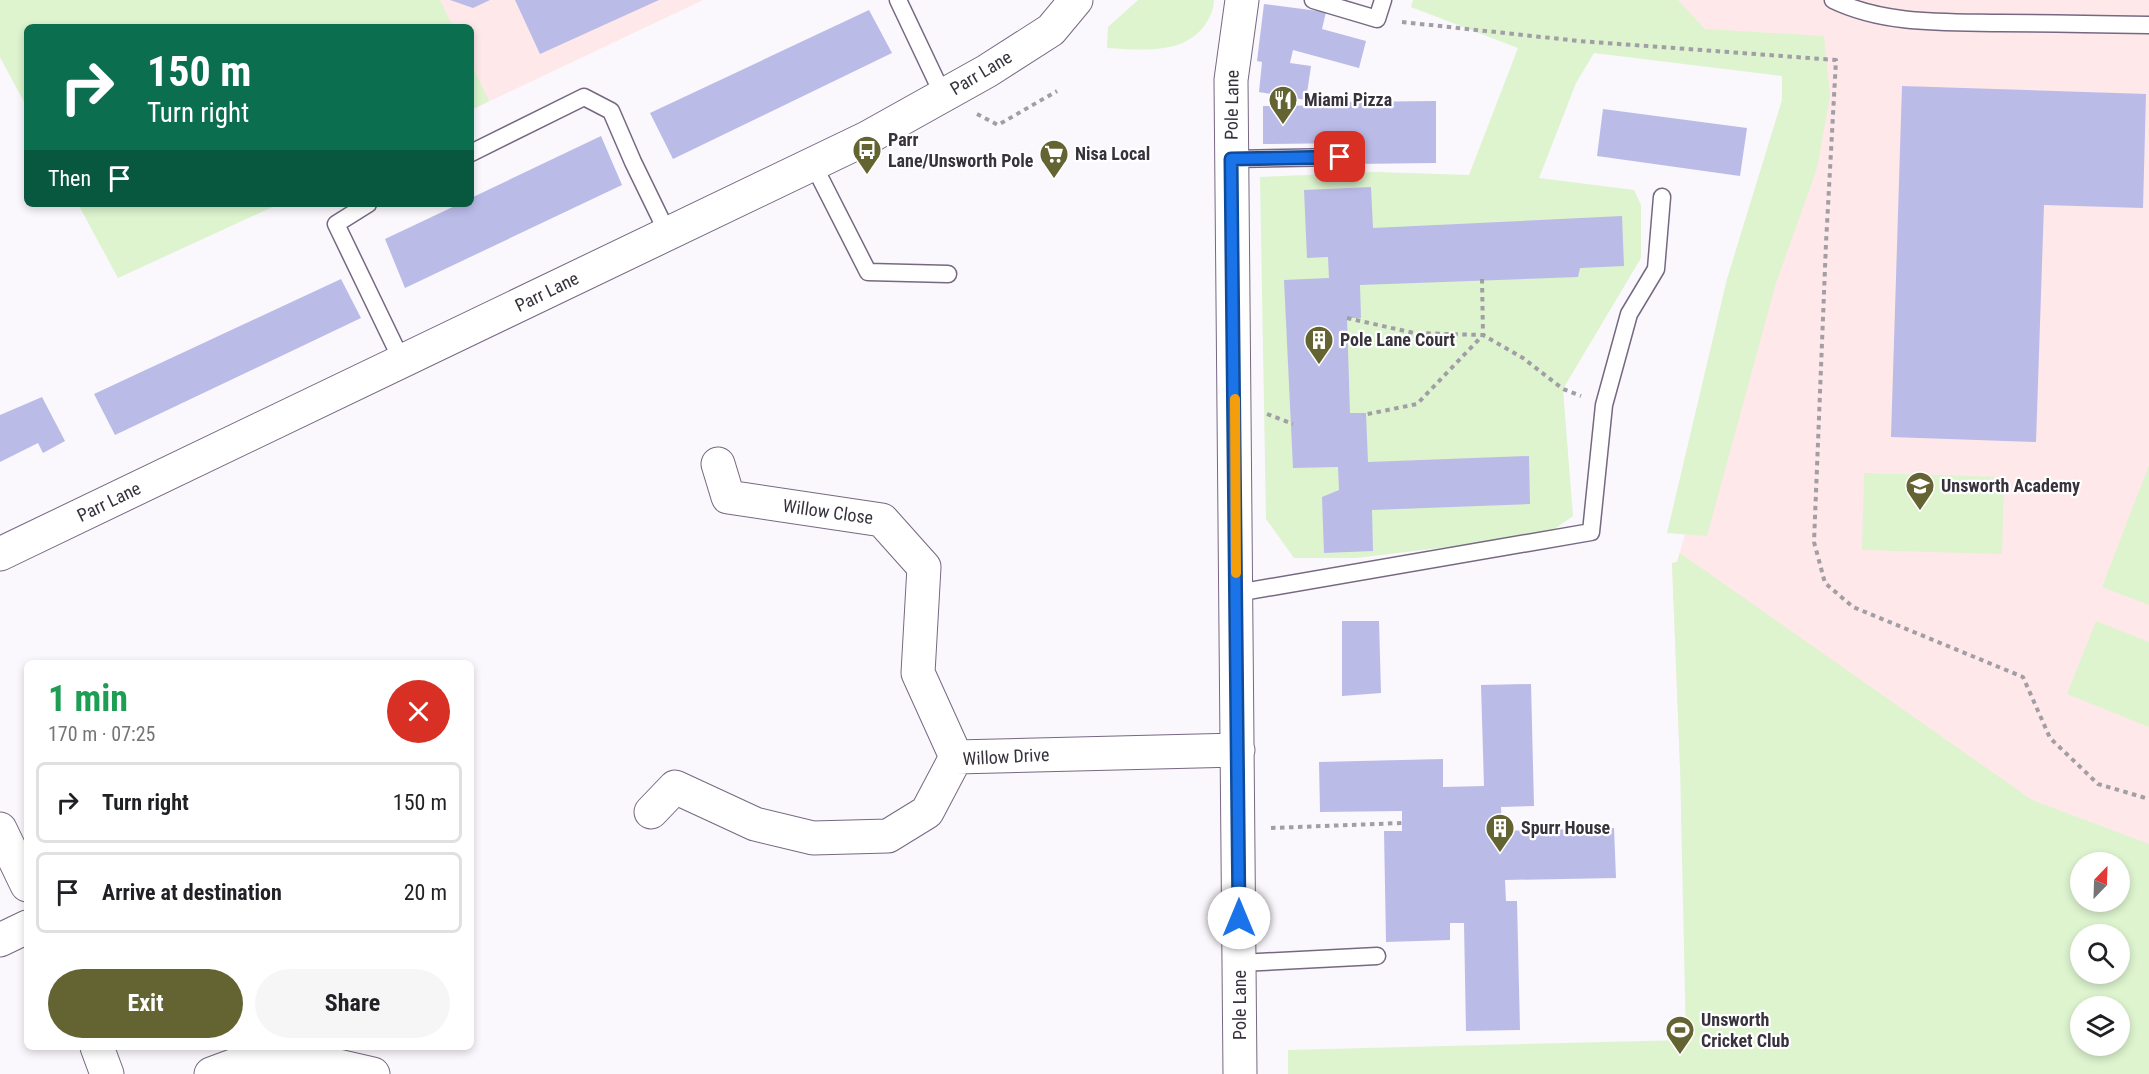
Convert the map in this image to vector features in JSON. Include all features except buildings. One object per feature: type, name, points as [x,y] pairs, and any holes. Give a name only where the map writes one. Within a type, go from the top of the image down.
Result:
[{"type":"street","name":"Parr Lane","points":[[0,554],[867,138],[987,71],[1051,30],[1076,0]]},
{"type":"street","name":"Pole Lane","points":[[1240,1074],[1231,80],[1242,0]]},
{"type":"street","name":"Willow Close","points":[[718,464],[728,497],[882,520],[924,567],[918,673],[956,757]]},
{"type":"street","name":"Willow Drive","points":[[651,812],[675,787],[755,824],[804,836],[813,838],[888,836],[927,812],[956,757],[1238,750]]},
{"type":"street","points":[[0,829],[24,879]]},
{"type":"street","points":[[0,940],[24,928]]},
{"type":"street","points":[[98,1050],[107,1074]]},
{"type":"street","points":[[211,1074],[238,1064],[309,1053],[374,1074]]},
{"type":"lane","points":[[898,0],[944,95]]},
{"type":"lane","points":[[1313,0],[1377,20],[1383,0]]},
{"type":"lane","points":[[1833,0],[1855,10],[1924,21],[2149,25]]},
{"type":"lane","points":[[474,152],[584,98],[610,111],[668,234]]},
{"type":"lane","points":[[1231,159],[1340,157]]},
{"type":"lane","points":[[813,164],[868,272],[948,274]]},
{"type":"lane","points":[[1237,593],[1591,532],[1604,405],[1629,314],[1656,269],[1662,197]]},
{"type":"lane","points":[[363,207],[336,224],[402,361]]},
{"type":"lane","points":[[1240,963],[1377,956]]},
{"type":"path","points":[[1377,20],[1579,41],[1836,60],[1814,542],[1826,584],[1853,607],[2023,677],[2050,738],[2082,769],[2098,784],[2149,799]]},
{"type":"path","points":[[944,95],[998,125],[1058,91]]},
{"type":"path","points":[[1363,415],[1417,404],[1483,335],[1482,279]]},
{"type":"path","points":[[1347,318],[1414,333],[1483,335],[1523,358],[1563,389]]},
{"type":"path","points":[[1264,413],[1293,424]]},
{"type":"path","points":[[1239,829],[1402,823]]},
{"type":"shaded area","points":[[0,0],[703,0],[474,109],[474,24],[24,24],[24,101],[0,57]]},
{"type":"shaded area","name":"Unsworth Academy","points":[[1590,0],[2149,0],[2149,1059],[1869,1050],[1680,766],[1672,563],[1677,562],[1704,469],[1810,38],[1591,25]]},
{"type":"green space","points":[[0,0],[440,0],[452,24],[24,24],[24,101],[0,57]]},
{"type":"green space","points":[[1138,0],[1214,0],[1211,14],[1201,30],[1178,45],[1135,50],[1107,48],[1108,27]]},
{"type":"green space","points":[[1413,0],[1678,0],[1705,29],[1824,36],[1830,96],[1817,168],[1776,283],[1707,536],[1667,533],[1727,279],[1782,100],[1782,76],[1594,53],[1576,83],[1539,178],[1634,190],[1641,205],[1641,258],[1563,389],[1573,516],[1546,535],[1356,558],[1294,558],[1266,519],[1260,177],[1376,172],[1469,175],[1518,48],[1411,7]]},
{"type":"green space","points":[[474,70],[489,101],[474,108]]},
{"type":"green space","points":[[80,207],[272,207],[118,278]]},
{"type":"green space","points":[[2149,465],[2149,605],[2102,587]]},
{"type":"green space","points":[[1864,473],[2004,477],[2002,554],[1862,550]]},
{"type":"green space","points":[[1680,553],[2032,800],[2149,844],[2149,1074],[1288,1074],[1288,1050],[1686,1040],[1680,766],[1672,563],[1677,562]]},
{"type":"green space","points":[[2096,621],[2149,642],[2149,727],[2067,694]]},
{"type":"slow traffic","points":[[1235,399],[1236,573]]},
{"type":"place","name":"Miami Pizza","points":[[1283,126]]},
{"type":"place","name":"Parr Lane/Unsworth Pole","points":[[867,176]]},
{"type":"place","name":"Nisa Local","points":[[1054,180]]},
{"type":"place","name":"Pole Lane Court","points":[[1319,366]]},
{"type":"place","name":"Unsworth Academy","points":[[1920,512]]},
{"type":"place","name":"Spurr House","points":[[1500,854]]},
{"type":"place","name":"Unsworth Cricket Club","points":[[1680,1056]]},
{"type":"route","points":[[1239,918],[1231,159],[1340,157]]}]
